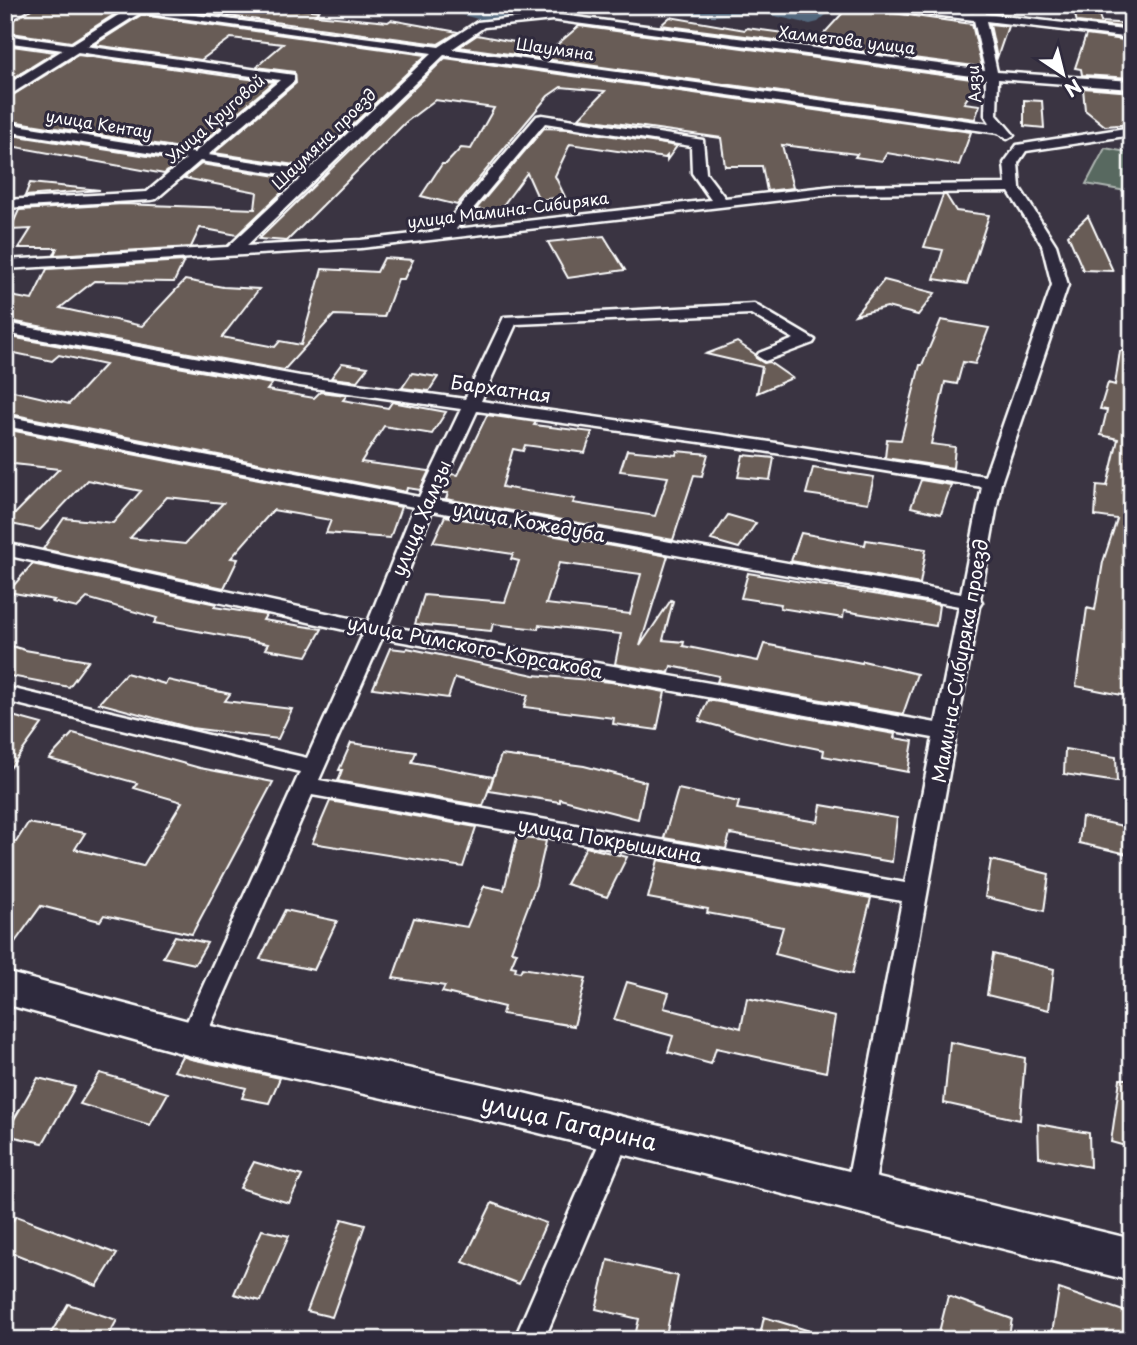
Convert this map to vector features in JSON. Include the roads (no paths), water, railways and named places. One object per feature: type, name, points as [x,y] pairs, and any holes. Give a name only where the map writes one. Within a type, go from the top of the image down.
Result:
[{"type":"main road","name":"улица Гагарина","points":[[9,996],[519,1110],[1132,1260]]},
{"type":"street","points":[[879,5],[980,12],[1132,36]]},
{"type":"street","name":"Шаумяна","points":[[117,7],[999,129]]},
{"type":"street","points":[[5,93],[138,9]]},
{"type":"street","name":"Аязи","points":[[980,12],[980,27],[992,75],[991,115],[999,129]]},
{"type":"street","name":"Халметова улица","points":[[441,51],[481,24],[545,17],[992,75],[1132,85]]},
{"type":"street","name":"Улица Круговой","points":[[5,37],[290,78],[151,196],[5,204]]},
{"type":"street","name":"Шаумяна проезд","points":[[232,252],[441,51]]},
{"type":"street","points":[[443,235],[542,119],[698,143],[699,173],[721,203]]},
{"type":"street","name":"улица Кентау","points":[[5,127],[312,175]]},
{"type":"street","points":[[999,129],[1022,148]]},
{"type":"street","points":[[1013,188],[1012,163],[1022,148],[1132,131]]},
{"type":"street","name":"улица Мамина-Сибиряка","points":[[5,265],[361,244],[834,190],[1013,188]]},
{"type":"street","name":"Мамина-Сибиряка проезд","points":[[859,1193],[972,602],[992,483],[1060,285],[1049,245],[1013,188]]},
{"type":"street","name":"улица Хамзы","points":[[192,1038],[374,630],[425,504],[510,320],[754,309],[807,340],[765,356]]},
{"type":"street","name":"Бархатная","points":[[5,328],[300,381],[470,407],[757,445],[992,483]]},
{"type":"street","name":"улица Кожедуба","points":[[5,421],[425,504],[972,602]]},
{"type":"street","name":"улица Римского-Корсакова","points":[[5,549],[374,630],[947,733]]},
{"type":"street","name":"улица Покрышкина","points":[[5,694],[309,777],[916,894]]},
{"type":"street","points":[[529,1340],[617,1134]]},
{"type":"waterway","points":[[454,5],[488,15],[515,18],[545,5]]},
{"type":"waterway","points":[[640,5],[714,9],[757,5],[810,17],[826,5]]}]
